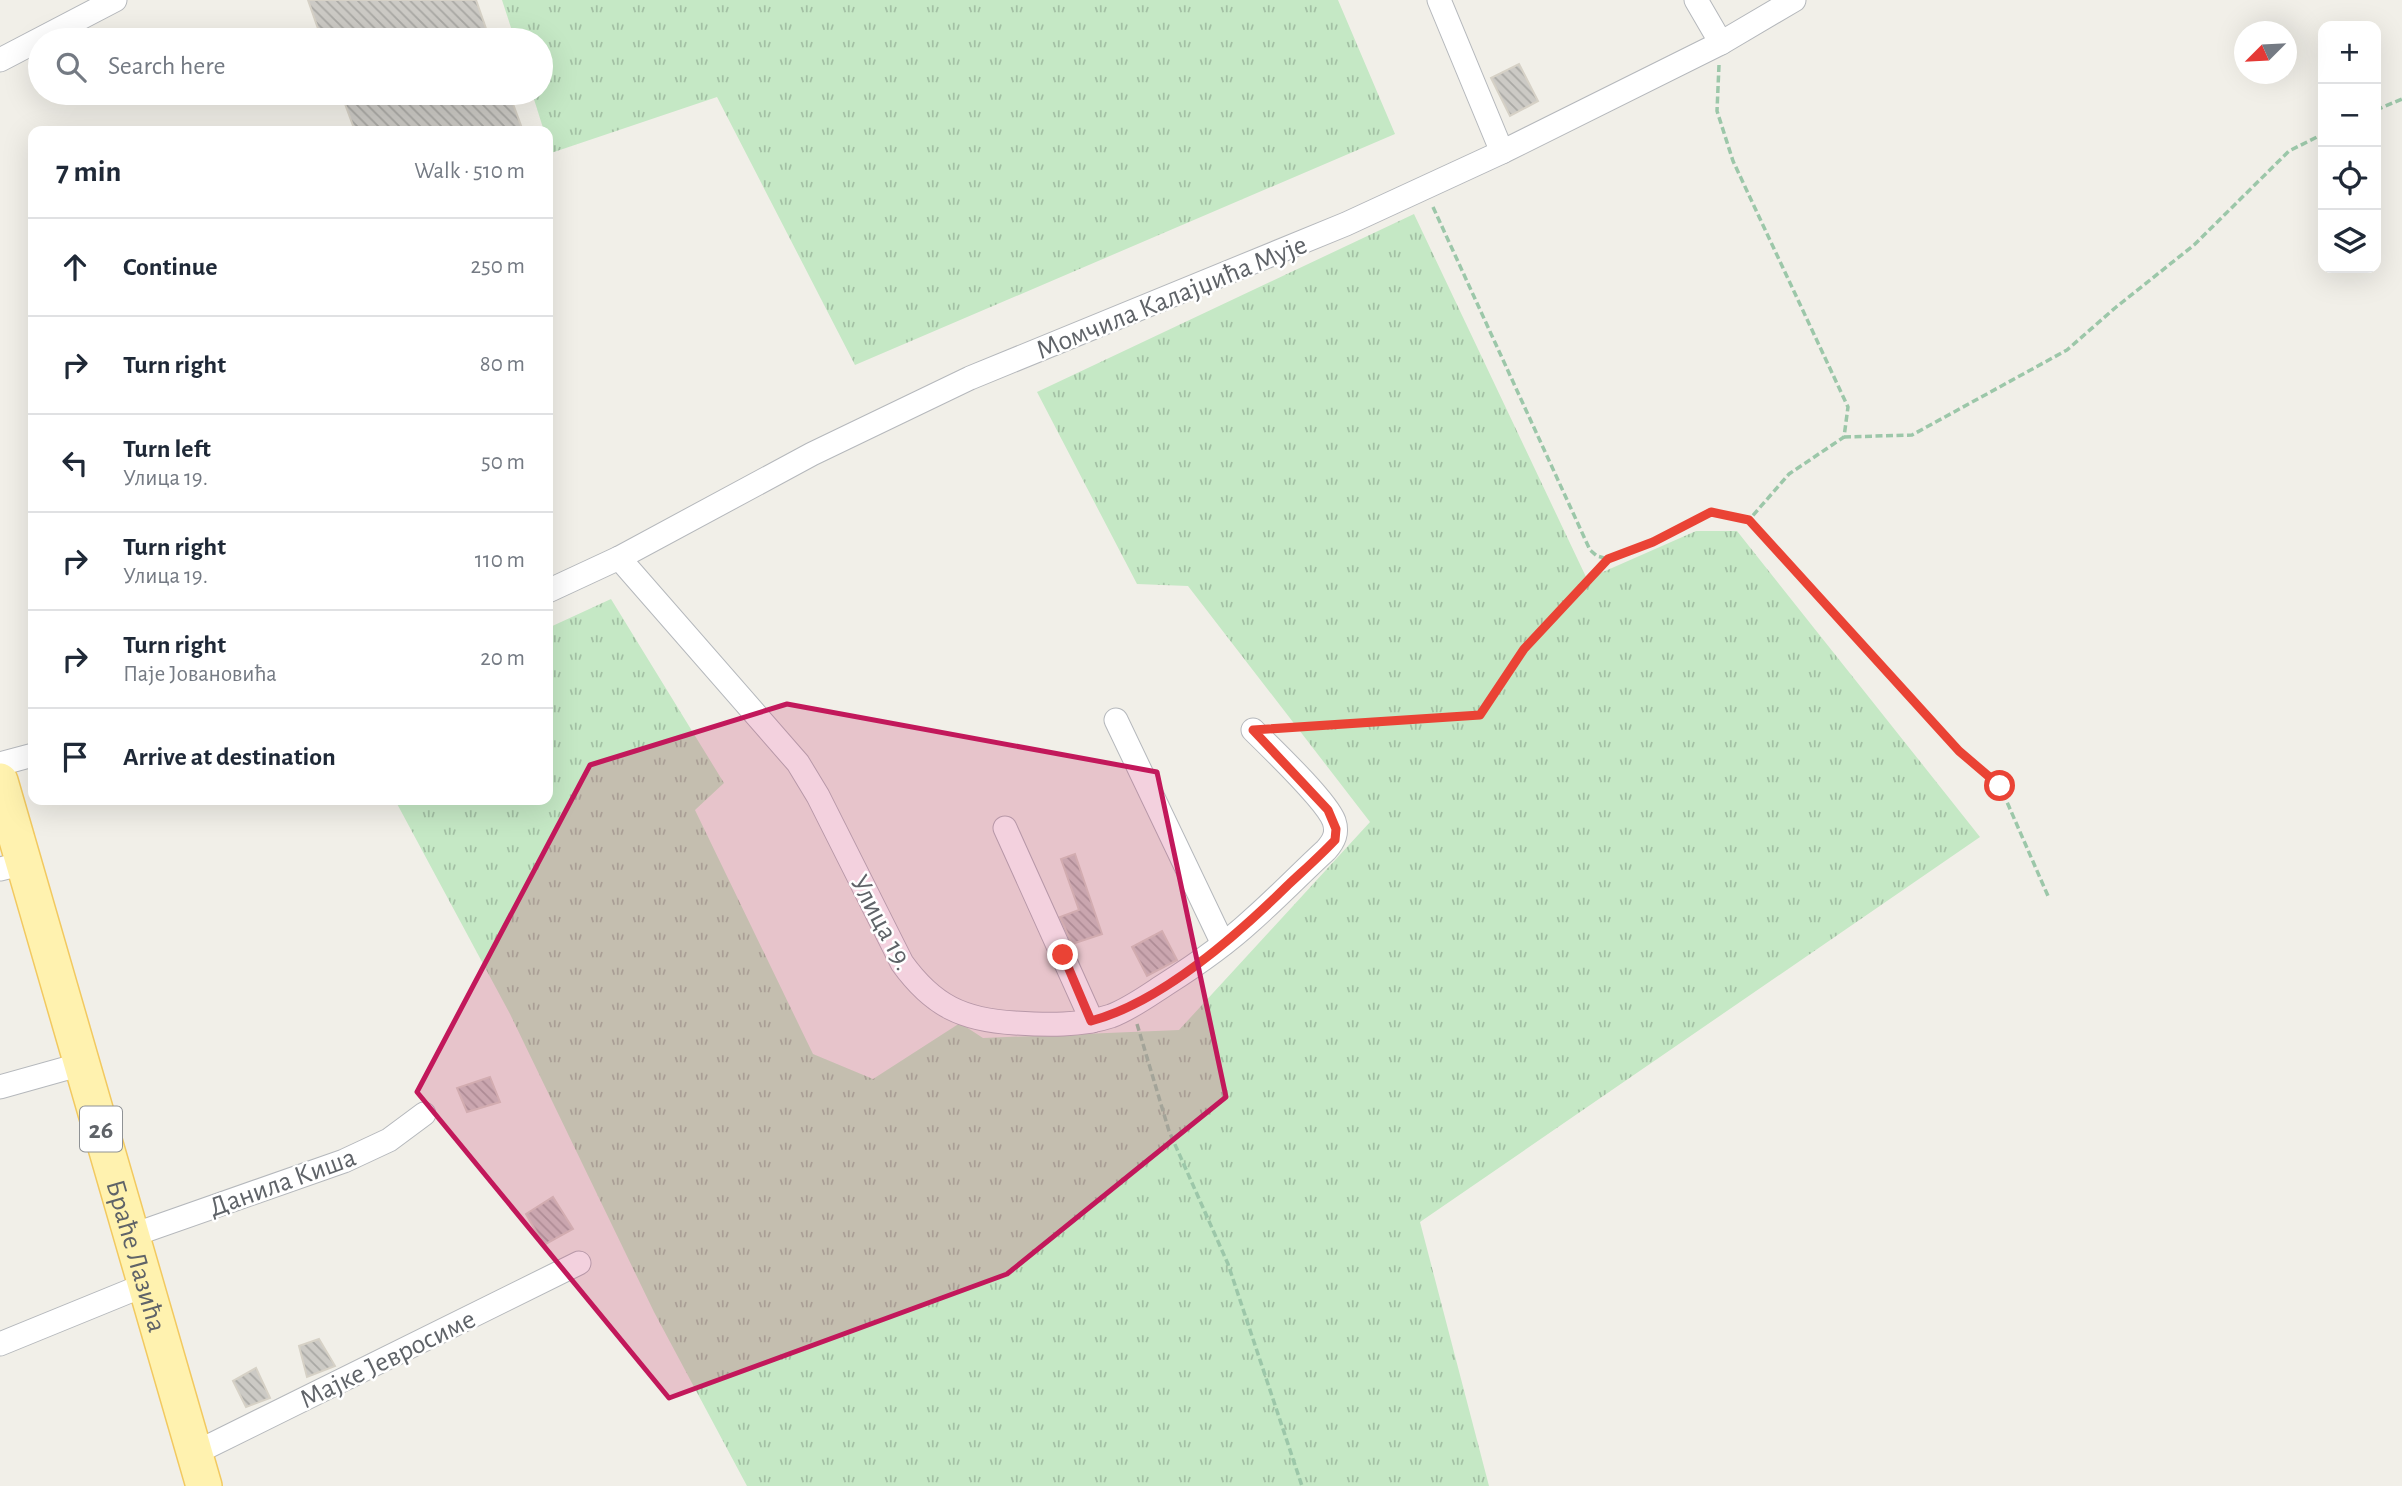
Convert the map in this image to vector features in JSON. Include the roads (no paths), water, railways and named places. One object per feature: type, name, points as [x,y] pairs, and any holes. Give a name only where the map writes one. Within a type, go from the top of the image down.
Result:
[{"type":"main road","name":"26","points":[[0,781],[12,866]]},
{"type":"main road","name":"Браће Лазића","points":[[12,866],[82,1064],[204,1486]]},
{"type":"street","points":[[61,28],[115,0]]},
{"type":"street","points":[[1439,0],[1502,152]]},
{"type":"street","points":[[1696,0],[1721,43]]},
{"type":"street","name":"Момчила Калајџића Мује","points":[[553,589],[619,558],[812,454],[970,378],[1346,224],[1502,152],[1721,43],[1794,0]]},
{"type":"street","points":[[0,60],[28,45]]},
{"type":"street","name":"Улица 19.","points":[[619,558],[798,763],[818,796],[902,963],[928,994],[951,1009],[992,1022],[1045,1024],[1091,1021],[1132,1005],[1190,969],[1223,944],[1252,920],[1335,840],[1336,829],[1328,810],[1253,730]]},
{"type":"street","points":[[1116,720],[1223,944]]},
{"type":"street","points":[[0,764],[28,756]]},
{"type":"street","points":[[1005,828],[1091,1021]]},
{"type":"street","points":[[0,1087],[82,1064]]},
{"type":"street","name":"Данила Киша","points":[[133,1235],[344,1161],[389,1140],[424,1114]]},
{"type":"street","name":"Мајке Јевросиме","points":[[195,1453],[579,1263]]},
{"type":"street","points":[[0,1344],[147,1284]]}]
